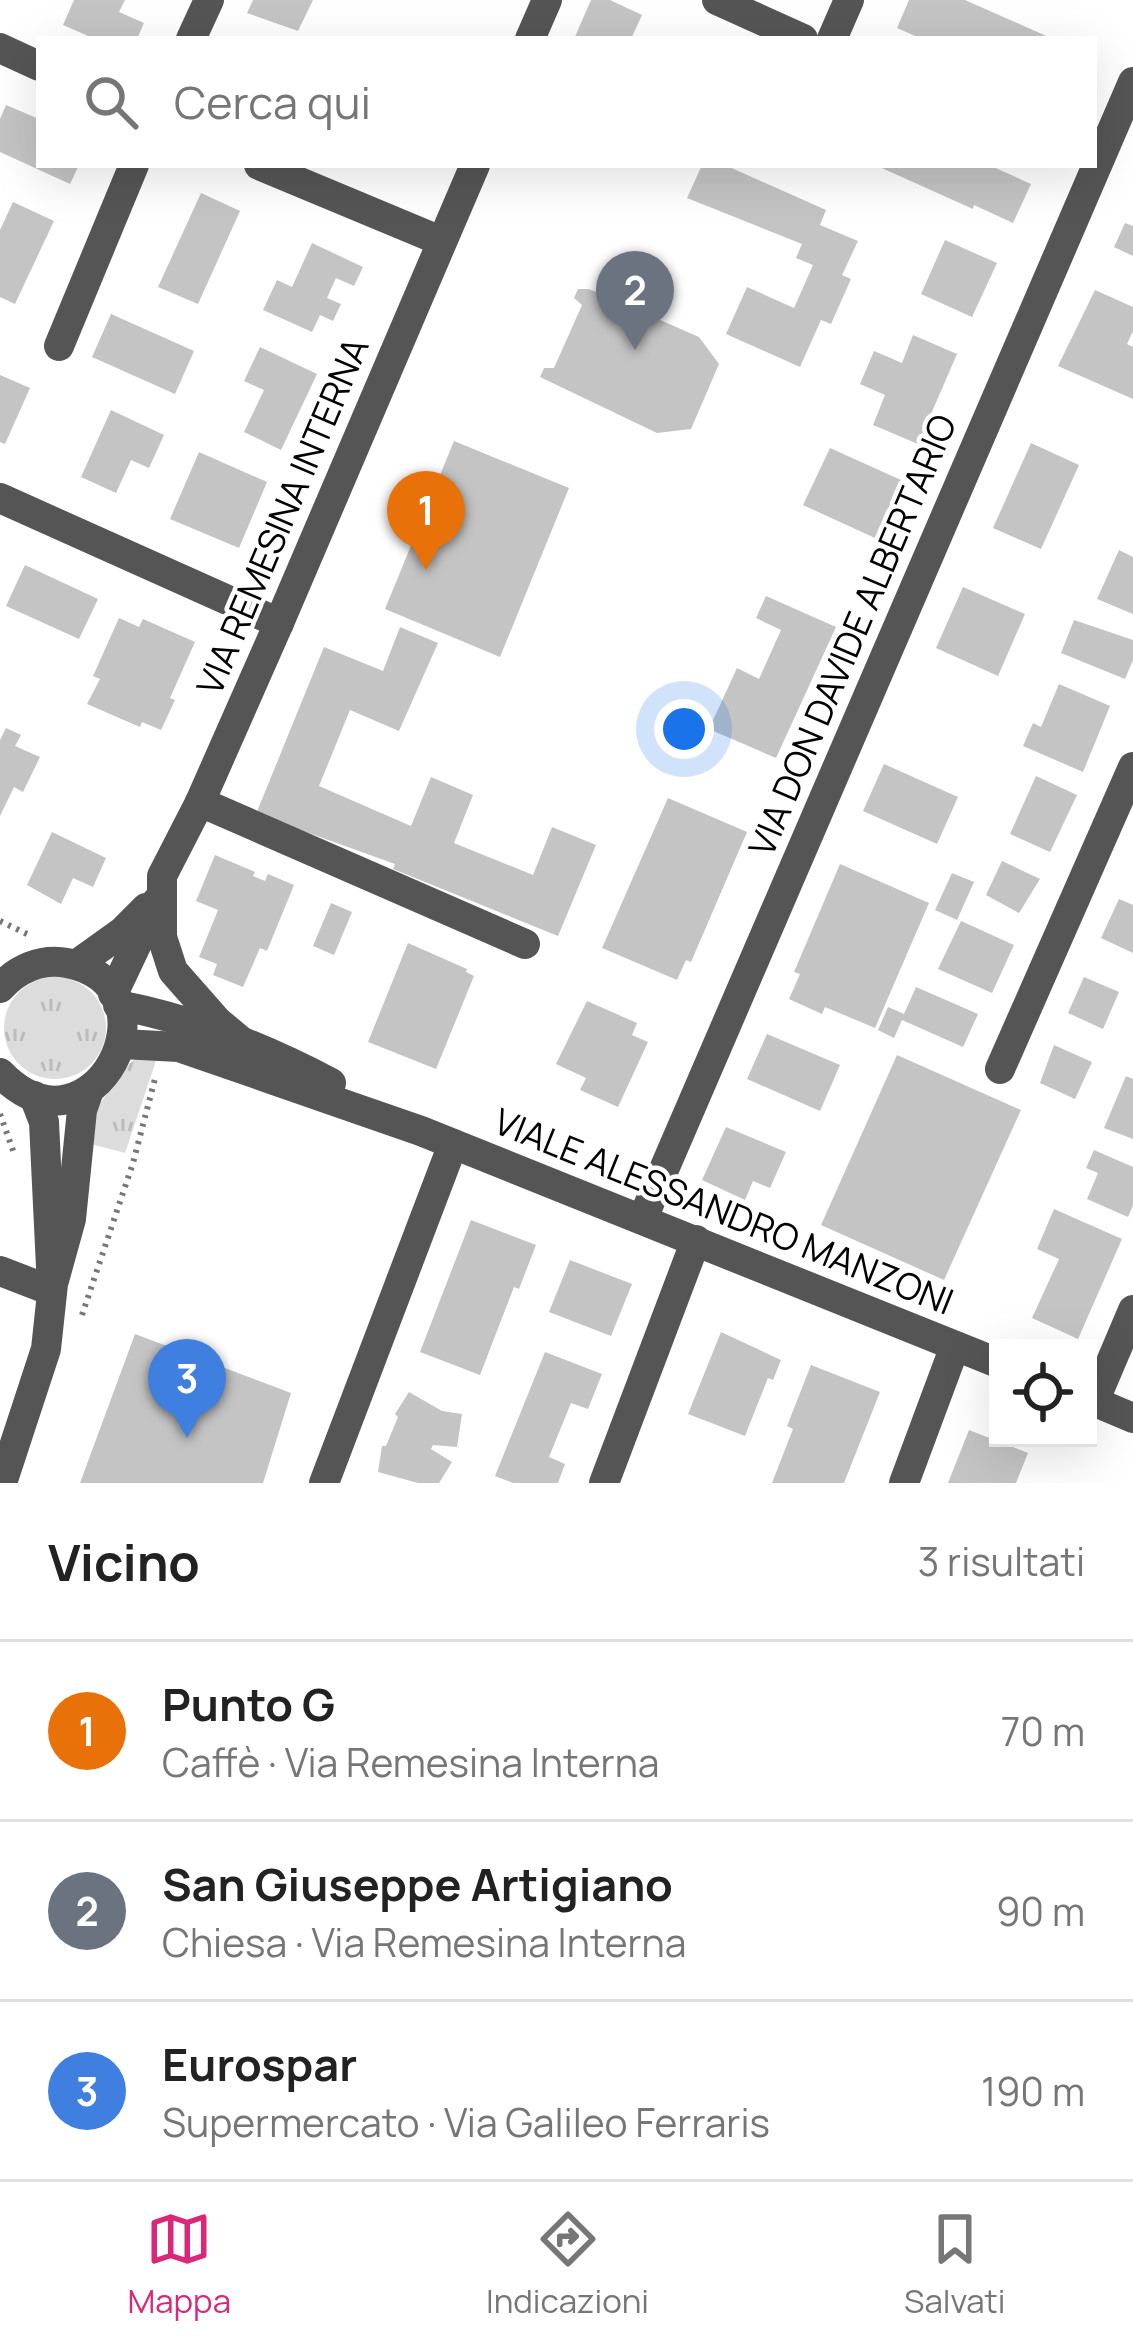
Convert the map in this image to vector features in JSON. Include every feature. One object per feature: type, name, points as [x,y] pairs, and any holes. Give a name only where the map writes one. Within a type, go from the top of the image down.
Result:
[{"type":"street","points":[[192,36],[209,0]]},
{"type":"street","points":[[531,36],[547,0]]},
{"type":"street","points":[[717,0],[796,36]]},
{"type":"street","points":[[833,36],[849,0]]},
{"type":"street","points":[[0,48],[36,65]]},
{"type":"street","name":"VIA DON DAVIDE ALBERTARIO","points":[[1097,162],[1133,82]]},
{"type":"street","points":[[58,346],[133,168]]},
{"type":"street","points":[[266,168],[441,242]]},
{"type":"street","name":"VIA REMESINA INTERNA","points":[[248,1046],[218,1021],[173,970],[161,937],[161,876],[200,802],[474,168]]},
{"type":"street","name":"VIA DON DAVIDE ALBERTARIO","points":[[643,1218],[1094,168]]},
{"type":"street","points":[[0,498],[279,623]]},
{"type":"street","points":[[1000,1069],[1133,766]]},
{"type":"street","points":[[200,802],[525,944]]},
{"type":"street","name":"VIA REMESINA INTERNA","points":[[76,965],[122,932],[159,895]]},
{"type":"street","name":"VIA REMESINA INTERNA","points":[[116,1000],[159,895]]},
{"type":"street","points":[[0,988],[12,962],[76,965],[97,976],[116,1000],[122,1044],[107,1075],[89,1090],[62,1099],[34,1096],[0,1073]]},
{"type":"street","name":"VIALE ALESSANDRO MANZONI","points":[[116,1000],[163,1013],[300,1067],[453,1144],[989,1359]]},
{"type":"street","name":"VIALE ALESSANDRO MANZONI","points":[[122,1044],[164,1045],[421,1130]]},
{"type":"street","points":[[52,1288],[71,1219],[82,1110],[89,1090]]},
{"type":"street","points":[[2,1483],[46,1349],[52,1288],[44,1122],[34,1096]]},
{"type":"street","points":[[324,1483],[453,1144]]},
{"type":"street","points":[[604,1483],[696,1240]]},
{"type":"street","points":[[0,1271],[52,1288]]},
{"type":"street","points":[[1097,1387],[1133,1310]]},
{"type":"street","points":[[904,1483],[955,1346]]},
{"type":"street","points":[[1097,1403],[1133,1418]]},
{"type":"path","points":[[0,921],[38,939]]},
{"type":"path","points":[[76,1334],[133,1163],[164,1045]]},
{"type":"path","points":[[0,1114],[17,1162]]},
{"type":"green space","points":[[55,977],[74,981],[91,992],[102,1009],[106,1028],[102,1047],[91,1064],[74,1075],[55,1079],[36,1075],[19,1064],[8,1047],[4,1028],[8,1009],[19,992],[36,981]]},
{"type":"green space","points":[[140,1055],[158,1055],[125,1153],[91,1144],[93,1113]]},
{"type":"building","points":[[74,0],[125,0],[119,12],[144,23],[138,36],[88,36],[63,25]]},
{"type":"building","points":[[253,0],[313,0],[298,31],[247,13]]},
{"type":"building","points":[[591,0],[610,0],[642,15],[632,36],[575,36]]},
{"type":"building","points":[[909,0],[965,0],[1046,36],[915,36],[897,28]]},
{"type":"building","points":[[6,105],[36,118],[36,168],[78,168],[70,184],[0,152],[0,119]]},
{"type":"building","points":[[701,168],[732,168],[826,210],[820,225],[858,241],[842,275],[851,279],[831,324],[821,320],[800,367],[726,334],[747,287],[794,308],[813,265],[796,258],[802,244],[687,198]]},
{"type":"building","points":[[882,168],[996,168],[1031,184],[1013,223],[974,205],[973,209]]},
{"type":"building","points":[[201,193],[240,211],[198,304],[158,287]]},
{"type":"building","points":[[13,202],[54,221],[15,304],[0,297],[0,230]]},
{"type":"building","points":[[1125,223],[1133,226],[1133,256],[1114,247]]},
{"type":"building","points":[[945,240],[997,263],[972,317],[921,294]]},
{"type":"building","points":[[312,243],[363,267],[354,286],[336,278],[327,298],[341,304],[333,321],[320,315],[312,332],[263,310],[277,280],[292,287]]},
{"type":"building","points":[[578,289],[589,289],[699,337],[719,364],[691,429],[657,433],[540,377],[544,368],[554,368],[582,305],[574,298]]},
{"type":"building","points":[[1095,290],[1133,307],[1133,331],[1127,344],[1133,347],[1133,399],[1058,366]]},
{"type":"building","points":[[111,314],[194,351],[175,394],[92,357]]},
{"type":"building","points":[[913,335],[957,354],[918,444],[873,425],[885,395],[860,384],[874,351],[902,363]]},
{"type":"building","points":[[260,347],[317,374],[281,450],[244,432],[264,390],[244,381]]},
{"type":"building","points":[[0,375],[30,388],[5,444],[0,442]]},
{"type":"building","points":[[111,410],[164,435],[149,468],[131,460],[116,493],[81,477]]},
{"type":"building","points":[[454,441],[569,488],[500,657],[385,609]]},
{"type":"building","points":[[1031,443],[1079,465],[1041,549],[993,528]]},
{"type":"building","points":[[830,448],[901,480],[875,538],[803,505]]},
{"type":"building","points":[[199,452],[267,482],[239,548],[170,519]]},
{"type":"building","points":[[1119,550],[1133,557],[1133,614],[1097,599]]},
{"type":"building","points":[[25,565],[98,599],[79,639],[6,606]]},
{"type":"building","points":[[963,587],[1025,614],[998,676],[936,648]]},
{"type":"building","points":[[766,596],[836,627],[776,758],[709,729],[737,668],[759,679],[781,630],[756,618]]},
{"type":"building","points":[[119,618],[139,627],[143,619],[195,642],[161,730],[142,722],[140,727],[87,704],[100,679],[93,676]]},
{"type":"building","points":[[1074,620],[1133,640],[1133,660],[1125,679],[1061,653]]},
{"type":"building","points":[[400,627],[438,643],[399,731],[350,710],[319,786],[411,826],[431,777],[473,795],[454,843],[533,875],[552,827],[596,845],[558,936],[393,869],[395,864],[256,814],[324,647],[383,671]]},
{"type":"building","points":[[1059,684],[1110,706],[1083,772],[1023,746],[1033,723],[1041,727]]},
{"type":"building","points":[[6,728],[21,735],[15,746],[40,757],[23,792],[14,787],[0,816],[0,740]]},
{"type":"building","points":[[884,764],[958,797],[937,844],[863,811]]},
{"type":"building","points":[[1036,776],[1077,795],[1050,852],[1010,834]]},
{"type":"building","points":[[668,798],[747,832],[691,962],[686,960],[677,980],[602,948]]},
{"type":"building","points":[[52,832],[106,858],[93,887],[73,878],[61,904],[27,885]]},
{"type":"building","points":[[215,855],[265,881],[268,874],[294,885],[267,951],[260,948],[243,987],[213,975],[217,964],[199,957],[218,910],[196,901]]},
{"type":"building","points":[[1002,861],[1040,879],[1019,913],[986,895]]},
{"type":"building","points":[[840,864],[929,903],[875,1028],[825,1007],[822,1014],[789,999],[800,974],[794,972]]},
{"type":"building","points":[[952,873],[974,882],[957,920],[935,910]]},
{"type":"building","points":[[1119,899],[1133,905],[1133,953],[1101,938]]},
{"type":"building","points":[[331,903],[352,912],[334,955],[313,946]]},
{"type":"building","points":[[961,921],[1014,945],[992,993],[938,969]]},
{"type":"building","points":[[408,943],[474,976],[436,1069],[368,1042]]},
{"type":"building","points":[[1084,977],[1119,992],[1103,1029],[1068,1013]]},
{"type":"building","points":[[916,987],[978,1014],[963,1047],[902,1020],[894,1038],[878,1030],[888,1007],[904,1014]]},
{"type":"building","points":[[587,1001],[637,1023],[632,1035],[648,1042],[618,1107],[580,1090],[586,1078],[556,1064]]},
{"type":"building","points":[[767,1034],[840,1065],[820,1111],[747,1079]]},
{"type":"building","points":[[1054,1045],[1092,1062],[1075,1099],[1040,1083]]},
{"type":"building","points":[[897,1055],[1021,1110],[944,1280],[821,1225]]},
{"type":"building","points":[[1126,1076],[1133,1079],[1133,1139],[1104,1128]]},
{"type":"building","points":[[726,1127],[786,1152],[770,1188],[753,1181],[745,1200],[702,1180]]},
{"type":"building","points":[[1094,1150],[1133,1167],[1133,1205],[1128,1217],[1087,1199],[1098,1173],[1086,1168]]},
{"type":"building","points":[[1054,1209],[1122,1239],[1078,1339],[1032,1318],[1059,1259],[1037,1249]]},
{"type":"building","points":[[471,1220],[536,1245],[480,1375],[420,1352]]},
{"type":"building","points":[[570,1260],[632,1284],[611,1336],[549,1312]]},
{"type":"building","points":[[721,1332],[781,1360],[773,1380],[768,1378],[745,1436],[688,1414]]},
{"type":"building","points":[[135,1334],[291,1393],[263,1483],[80,1483]]},
{"type":"building","points":[[545,1352],[602,1374],[588,1409],[571,1403],[549,1457],[565,1464],[558,1483],[513,1483],[495,1476]]},
{"type":"building","points":[[811,1365],[880,1392],[844,1483],[772,1483],[793,1429],[787,1426]]},
{"type":"building","points":[[409,1392],[442,1411],[462,1414],[457,1447],[433,1445],[431,1449],[452,1462],[439,1483],[418,1483],[378,1472],[382,1446]]},
{"type":"building","points":[[969,1430],[989,1438],[989,1447],[1028,1453],[1016,1483],[948,1483]]},
{"type":"place","name":"San Giuseppe Artigiano","points":[[635,350]]},
{"type":"place","name":"Punto G","points":[[426,570]]},
{"type":"place","name":"Eurospar","points":[[187,1438]]}]
